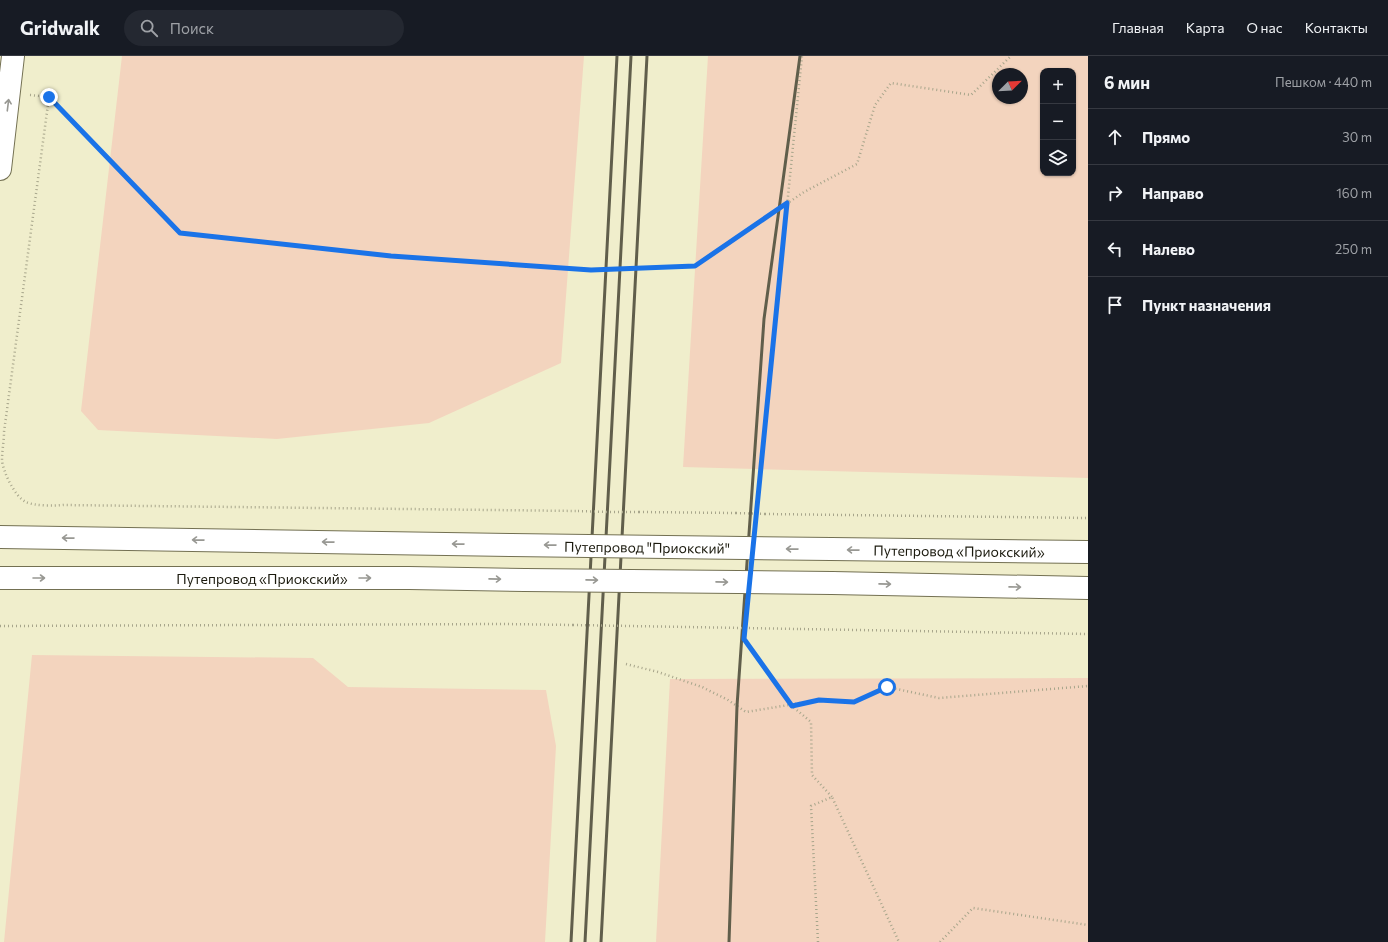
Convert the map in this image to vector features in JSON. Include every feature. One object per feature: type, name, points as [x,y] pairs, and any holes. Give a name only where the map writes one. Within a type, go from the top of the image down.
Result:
[{"type":"main road","points":[[0,169],[13,56]]},
{"type":"main road","name":"Путепровод \"Приокский\"","points":[[0,537],[830,549]]},
{"type":"main road","name":"Путепровод «Приокский»","points":[[830,549],[1088,552]]},
{"type":"main road","name":"Путепровод «Приокский»","points":[[0,578],[409,578],[832,583],[1088,588]]},
{"type":"path","points":[[755,528],[802,56]]},
{"type":"path","points":[[9,93],[49,97],[180,233],[391,256],[591,270],[695,266],[804,192],[857,164],[875,105],[891,83],[971,95],[1011,56]]},
{"type":"path","points":[[49,97],[4,432],[2,460],[5,472],[11,484],[18,495],[26,502],[53,506],[87,505],[1088,518]]},
{"type":"path","points":[[748,599],[744,639],[792,706],[811,722],[812,775],[832,798],[899,942]]},
{"type":"path","points":[[0,626],[504,624],[1088,634]]},
{"type":"path","points":[[626,664],[658,672],[702,687],[728,700],[746,712],[792,706],[819,700],[854,702],[887,687],[939,698],[1088,686]]},
{"type":"path","points":[[818,942],[811,806],[832,798]]},
{"type":"path","points":[[940,942],[973,908],[1088,925]]},
{"type":"shaded area","points":[[122,56],[584,56],[561,363],[429,423],[277,439],[98,430],[81,411]]},
{"type":"shaded area","points":[[708,56],[1088,56],[1088,478],[683,467]]},
{"type":"shaded area","points":[[32,655],[313,658],[348,687],[546,690],[556,746],[545,942],[4,942]]},
{"type":"shaded area","points":[[1088,678],[1088,942],[656,942],[670,679]]},
{"type":"railway","points":[[571,942],[617,56]]},
{"type":"railway","points":[[585,942],[631,56]]},
{"type":"railway","points":[[601,942],[647,56]]},
{"type":"railway","points":[[729,942],[737,706],[764,319],[800,56]]},
{"type":"route","points":[[49,97],[180,233],[391,256],[591,270],[695,266],[787,203],[744,639],[792,706],[819,700],[854,702],[887,687]]}]
